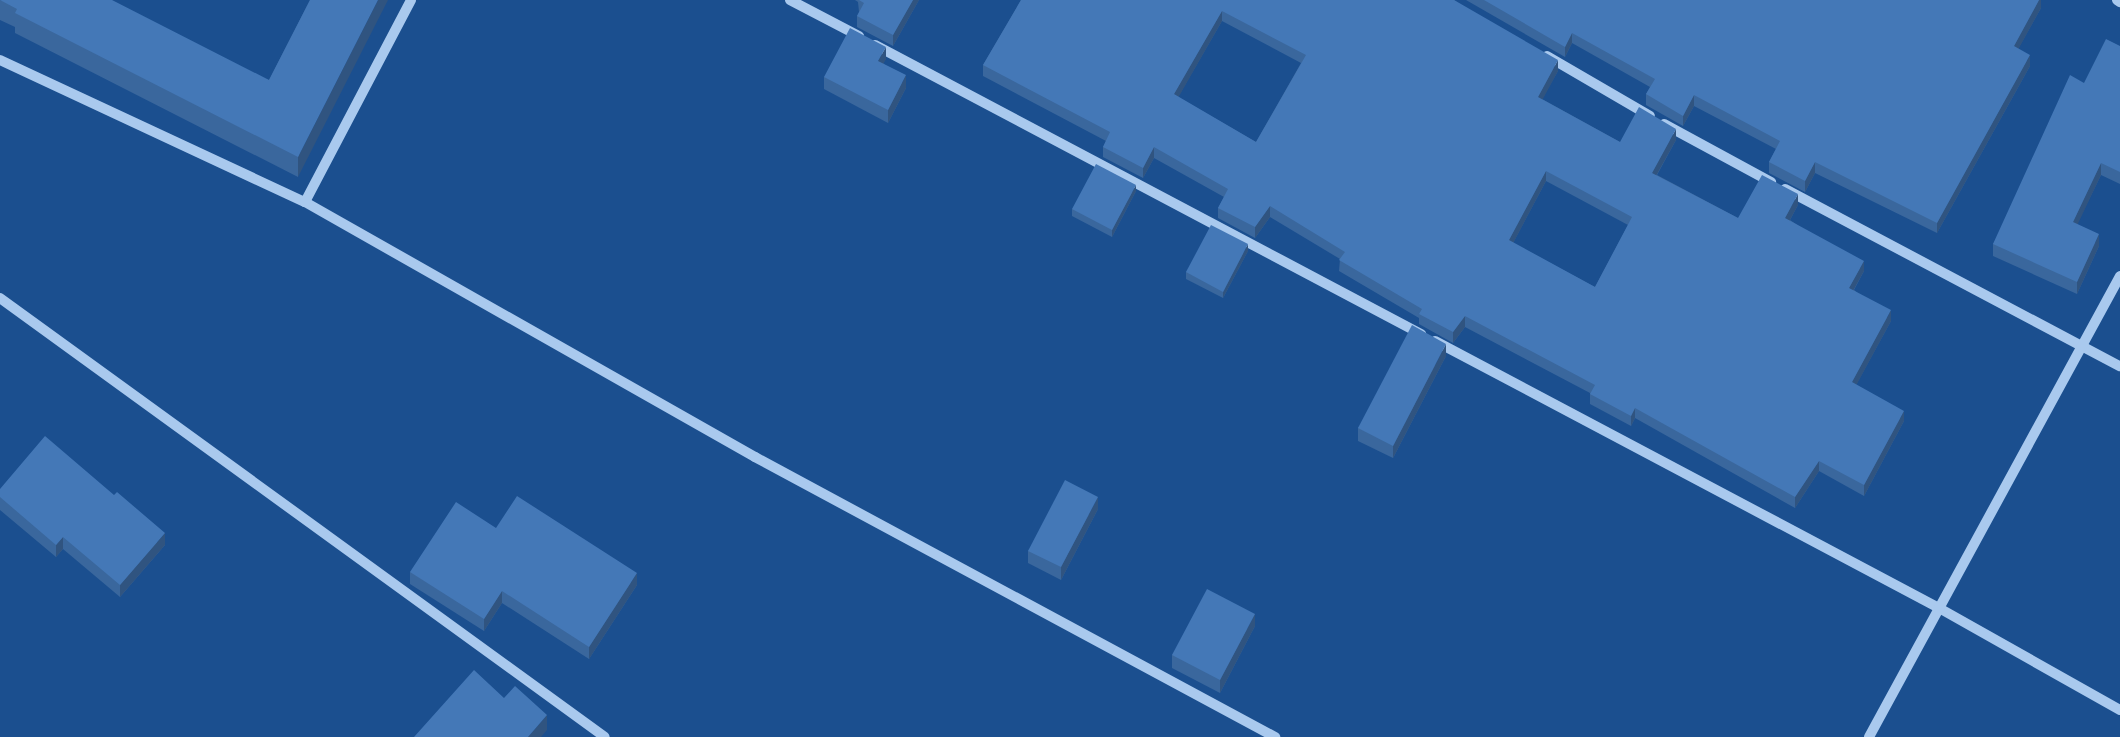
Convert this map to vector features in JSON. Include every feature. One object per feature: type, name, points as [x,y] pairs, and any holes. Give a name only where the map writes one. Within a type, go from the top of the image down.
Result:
[{"type":"street","points":[[304,202],[411,0]]},
{"type":"street","points":[[790,0],[1939,608],[2120,710]]},
{"type":"street","points":[[1532,47],[1704,147],[2120,366]]},
{"type":"street","points":[[0,60],[304,202],[755,457],[1275,737]]},
{"type":"street","points":[[1869,737],[2120,276]]},
{"type":"street","points":[[0,298],[605,737]]},
{"type":"building","points":[[0,0],[112,0],[269,80],[310,0],[378,0],[298,157],[15,13],[17,9]]},
{"type":"building","points":[[859,0],[913,0],[893,35],[857,16],[864,3]]},
{"type":"building","points":[[1021,0],[1454,0],[1558,60],[1538,97],[1620,142],[1639,107],[1676,129],[1652,173],[1738,218],[1762,175],[1798,194],[1785,218],[1864,261],[1849,288],[1891,310],[1852,382],[1904,411],[1864,485],[1819,461],[1795,497],[1635,408],[1631,416],[1590,394],[1595,385],[1465,316],[1453,332],[1419,314],[1422,309],[1339,260],[1345,252],[1270,206],[1255,227],[1218,208],[1228,189],[1154,147],[1143,168],[1103,147],[1110,132],[983,65]],"holes":[[[1222,11],[1306,55],[1256,142],[1174,94]],[[1546,171],[1632,217],[1595,287],[1509,240]]]},
{"type":"building","points":[[1484,0],[2039,0],[2014,46],[2030,55],[1937,223],[1815,162],[1805,181],[1769,162],[1780,141],[1694,95],[1683,116],[1646,94],[1655,79],[1572,33],[1565,47]]},
{"type":"building","points":[[850,28],[886,47],[878,61],[906,75],[888,110],[824,77]]},
{"type":"building","points":[[2106,39],[2120,46],[2120,172],[2101,163],[2073,222],[2099,234],[2077,282],[1993,244],[2070,75],[2084,83]]},
{"type":"building","points":[[1096,164],[1136,185],[1112,230],[1072,209]]},
{"type":"building","points":[[1211,225],[1248,244],[1223,292],[1186,272]]},
{"type":"building","points":[[1412,325],[1446,344],[1393,446],[1358,428]]},
{"type":"building","points":[[45,436],[114,495],[117,492],[165,533],[120,585],[63,537],[56,545],[0,497],[0,489]]},
{"type":"building","points":[[1065,480],[1098,497],[1061,567],[1028,551]]},
{"type":"building","points":[[517,496],[637,573],[589,647],[502,591],[484,619],[410,572],[456,502],[496,528]]},
{"type":"building","points":[[1207,589],[1255,614],[1220,680],[1172,655]]},
{"type":"building","points":[[474,670],[504,698],[515,686],[547,715],[528,737],[414,737]]}]
